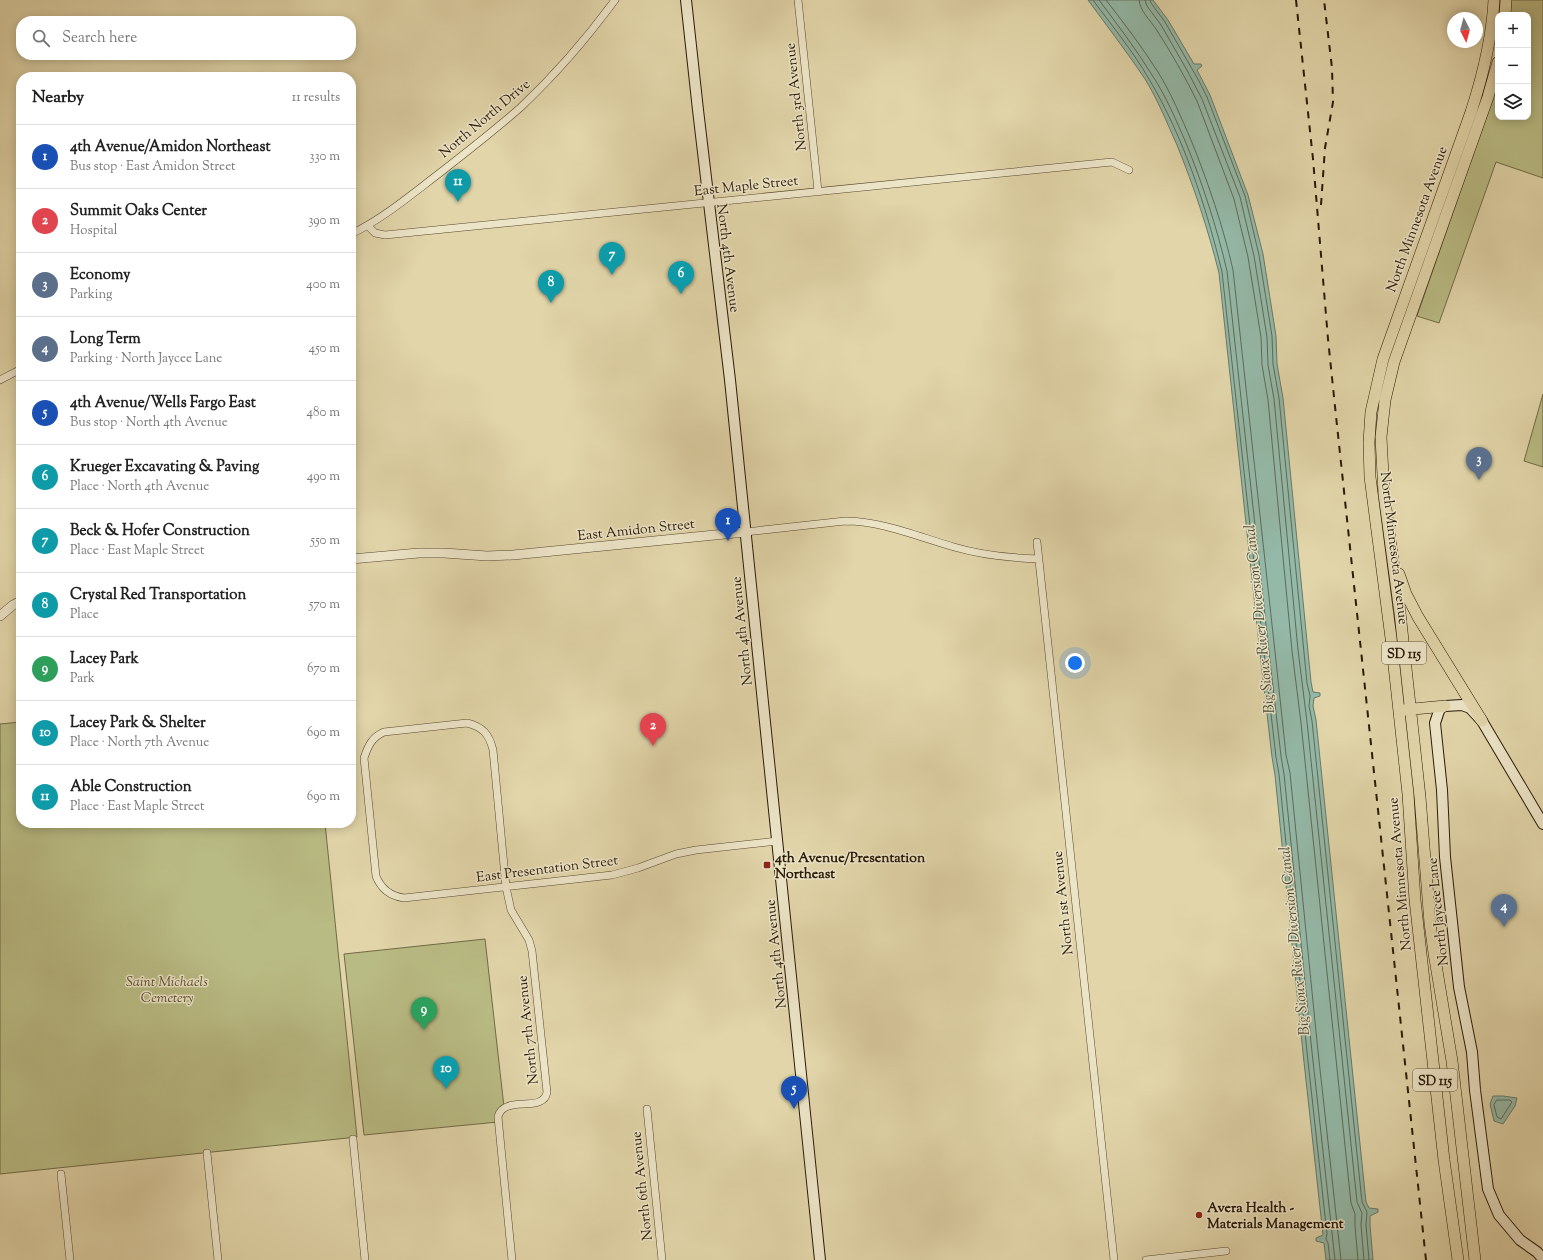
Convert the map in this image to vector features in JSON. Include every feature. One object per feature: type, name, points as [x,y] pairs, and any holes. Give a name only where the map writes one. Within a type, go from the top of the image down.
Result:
[{"type":"main road","name":"North 4th Avenue","points":[[686,0],[708,202],[721,299],[820,1260]]},
{"type":"main road","name":"North Minnesota Avenue","points":[[1458,1260],[1444,1160],[1428,1014],[1416,900],[1408,794],[1370,477],[1369,442],[1371,412],[1377,378],[1386,348],[1478,92],[1491,35],[1494,0]]},
{"type":"main road","points":[[1505,12],[1506,0]]},
{"type":"main road","name":"North Minnesota Avenue","points":[[1475,1260],[1452,1061],[1431,931],[1420,796],[1400,613],[1384,494],[1381,443],[1383,411],[1388,383],[1488,98],[1495,73]]},
{"type":"main road","points":[[1389,535],[1400,579],[1412,605],[1543,824]]},
{"type":"main road","points":[[1398,711],[1444,706],[1465,706],[1470,708],[1482,722]]},
{"type":"main road","name":"North Jaycee Lane","points":[[1444,706],[1439,711],[1435,723],[1442,790],[1445,857],[1459,987],[1472,1052],[1475,1090],[1488,1189],[1500,1215],[1520,1240],[1541,1256]]},
{"type":"street","name":"North North Drive","points":[[356,232],[368,226],[424,185],[491,133],[521,107],[570,55],[615,0]]},
{"type":"street","name":"North 3rd Avenue","points":[[798,0],[818,191]]},
{"type":"street","name":"East Maple Street","points":[[368,226],[375,233],[385,235],[1112,162],[1129,170]]},
{"type":"street","points":[[0,380],[16,372]]},
{"type":"street","name":"East Amidon Street","points":[[356,559],[419,553],[487,556],[513,555],[857,521],[877,524],[970,551],[1023,559],[1039,559]]},
{"type":"street","name":"North 1st Avenue","points":[[1037,542],[1114,1260]]},
{"type":"street","points":[[0,616],[16,605]]},
{"type":"street","name":"North 7th Avenue","points":[[390,894],[379,885],[376,876],[364,758],[368,744],[378,734],[384,732],[467,723],[476,725],[483,730],[491,742],[493,750],[506,887],[511,910],[529,940],[532,951],[547,1092],[544,1099],[538,1103],[504,1107],[498,1114],[512,1260]]},
{"type":"street","name":"East Presentation Street","points":[[390,894],[396,897],[404,898],[612,875],[638,868],[676,854],[696,850],[777,841]]},
{"type":"street","name":"North 6th Avenue","points":[[647,1109],[662,1260]]},
{"type":"street","points":[[353,1139],[365,1260]]},
{"type":"street","points":[[207,1153],[218,1260]]},
{"type":"street","points":[[61,1174],[70,1260]]},
{"type":"street","points":[[1146,1260],[1226,1251]]},
{"type":"green space","points":[[1511,0],[1543,0],[1543,178],[1496,162],[1439,323],[1417,316],[1495,92],[1495,120],[1531,120],[1531,12],[1510,12]]},
{"type":"green space","points":[[1543,394],[1543,467],[1524,461]]},
{"type":"green space","name":"Saint Michaels Cemetery","points":[[16,722],[16,828],[326,828],[357,1137],[0,1174],[0,724]]},
{"type":"green space","points":[[485,939],[504,1107],[498,1122],[364,1135],[344,954]]},
{"type":"water","name":"Big Sioux River Diversion Canal","points":[[1088,0],[1153,0],[1168,20],[1194,64],[1201,64],[1202,66],[1197,70],[1210,95],[1248,195],[1263,254],[1276,336],[1277,364],[1283,398],[1311,682],[1313,692],[1320,693],[1320,696],[1314,698],[1313,706],[1316,720],[1366,1202],[1369,1208],[1378,1209],[1378,1212],[1370,1216],[1373,1260],[1326,1260],[1324,1243],[1316,1241],[1316,1238],[1323,1235],[1275,775],[1261,662],[1219,273],[1195,192],[1177,145],[1158,103],[1145,79]]},
{"type":"water","points":[[1493,1096],[1517,1098],[1515,1106],[1503,1124],[1494,1121],[1490,1104]]},
{"type":"railway","points":[[1296,0],[1313,159],[1328,339],[1426,1260]]},
{"type":"railway","points":[[1321,205],[1325,148],[1333,102],[1332,68],[1324,0]]},
{"type":"place","name":"Able Construction","points":[[458,202]]},
{"type":"place","name":"Beck & Hofer Construction","points":[[612,275]]},
{"type":"place","name":"Krueger Excavating & Paving","points":[[681,294]]},
{"type":"place","name":"Crystal Red Transportation","points":[[551,303]]},
{"type":"place","name":"Economy","points":[[1479,480]]},
{"type":"place","name":"4th Avenue/Amidon Northeast","points":[[728,541]]},
{"type":"place","name":"Summit Oaks Center","points":[[653,746]]},
{"type":"place","name":"4th Avenue/Presentation Northeast","points":[[767,865]]},
{"type":"place","name":"Long Term","points":[[1504,927]]},
{"type":"place","name":"Lacey Park","points":[[424,1030]]},
{"type":"place","name":"Lacey Park & Shelter","points":[[446,1089]]},
{"type":"place","name":"4th Avenue/Wells Fargo East","points":[[794,1109]]},
{"type":"place","name":"Avera Health - Materials Management","points":[[1199,1215]]}]
